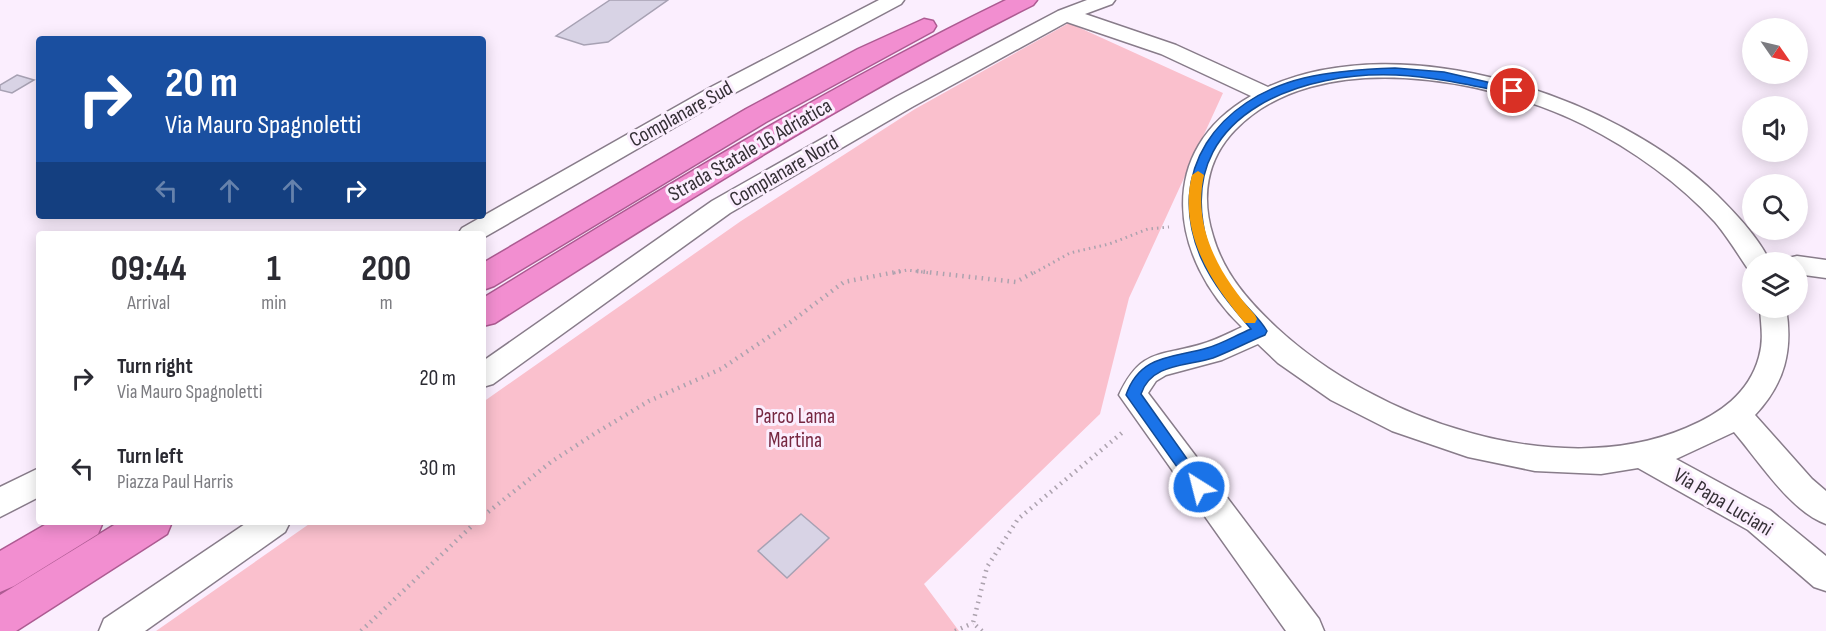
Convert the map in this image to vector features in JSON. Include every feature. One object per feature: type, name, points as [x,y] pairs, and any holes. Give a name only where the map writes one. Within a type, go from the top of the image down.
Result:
[{"type":"highway","name":"Strada Statale 16 Adriatica","points":[[486,276],[762,112],[879,48],[976,0]]},
{"type":"highway","name":"Strada Statale 16 Adriatica","points":[[486,312],[682,189],[786,128],[903,62],[1025,0]]},
{"type":"highway","points":[[0,573],[79,525]]},
{"type":"highway","points":[[0,618],[148,525]]},
{"type":"street","name":"Complanare Sud","points":[[476,231],[719,92],[894,0]]},
{"type":"street","name":"Complanare Nord","points":[[486,374],[722,207],[894,108],[1065,15],[1105,0]]},
{"type":"street","points":[[1065,15],[1119,30],[1208,64],[1267,95]]},
{"type":"street","points":[[1755,252],[1727,219],[1690,183],[1647,150],[1598,123],[1547,102],[1486,84],[1444,76],[1395,71],[1337,75],[1305,81],[1267,95],[1239,113],[1217,135],[1202,160],[1194,191],[1196,224],[1208,259],[1229,295],[1260,331],[1300,366],[1349,397],[1405,424],[1465,445],[1538,458],[1588,461],[1644,456],[1697,441],[1737,416],[1765,382],[1776,343],[1774,318]]},
{"type":"street","points":[[1808,267],[1826,269]]},
{"type":"street","points":[[1260,331],[1210,353],[1167,361],[1146,373],[1137,384],[1133,395],[1306,631]]},
{"type":"street","points":[[1737,416],[1801,489],[1826,510]]},
{"type":"street","name":"Via Papa Luciani","points":[[1644,456],[1760,520],[1826,576]]},
{"type":"street","points":[[0,503],[36,483]]},
{"type":"street","points":[[116,631],[270,525]]},
{"type":"path","points":[[486,514],[551,462],[594,434],[649,401],[721,369],[788,324],[844,282],[908,270],[1016,282],[1070,253],[1109,244],[1148,229],[1196,224]]},
{"type":"path","points":[[973,623],[987,567],[1018,519],[1090,457],[1146,414]]},
{"type":"path","points":[[360,631],[473,525]]},
{"type":"path","points":[[954,631],[973,623]]},
{"type":"path","points":[[973,623],[982,631]]},
{"type":"green space","name":"Parco Lama Martina","points":[[1069,23],[1223,93],[1129,298],[1100,414],[924,584],[959,631],[156,631],[308,525],[486,525],[486,400],[741,221],[915,109]]},
{"type":"building","points":[[610,0],[668,0],[608,42],[584,45],[556,36]]},
{"type":"building","points":[[17,75],[34,80],[12,93],[0,90],[0,85]]},
{"type":"building","points":[[801,514],[829,538],[787,578],[758,551]]},
{"type":"slow traffic","points":[[1198,175],[1194,191],[1196,224],[1208,259],[1229,295],[1250,319]]},
{"type":"route","points":[[1199,487],[1133,395],[1137,384],[1146,373],[1167,361],[1210,353],[1260,331],[1229,295],[1208,259],[1196,224],[1194,191],[1202,160],[1217,135],[1239,113],[1267,95],[1305,81],[1348,73],[1395,71],[1444,76],[1513,91]]}]
